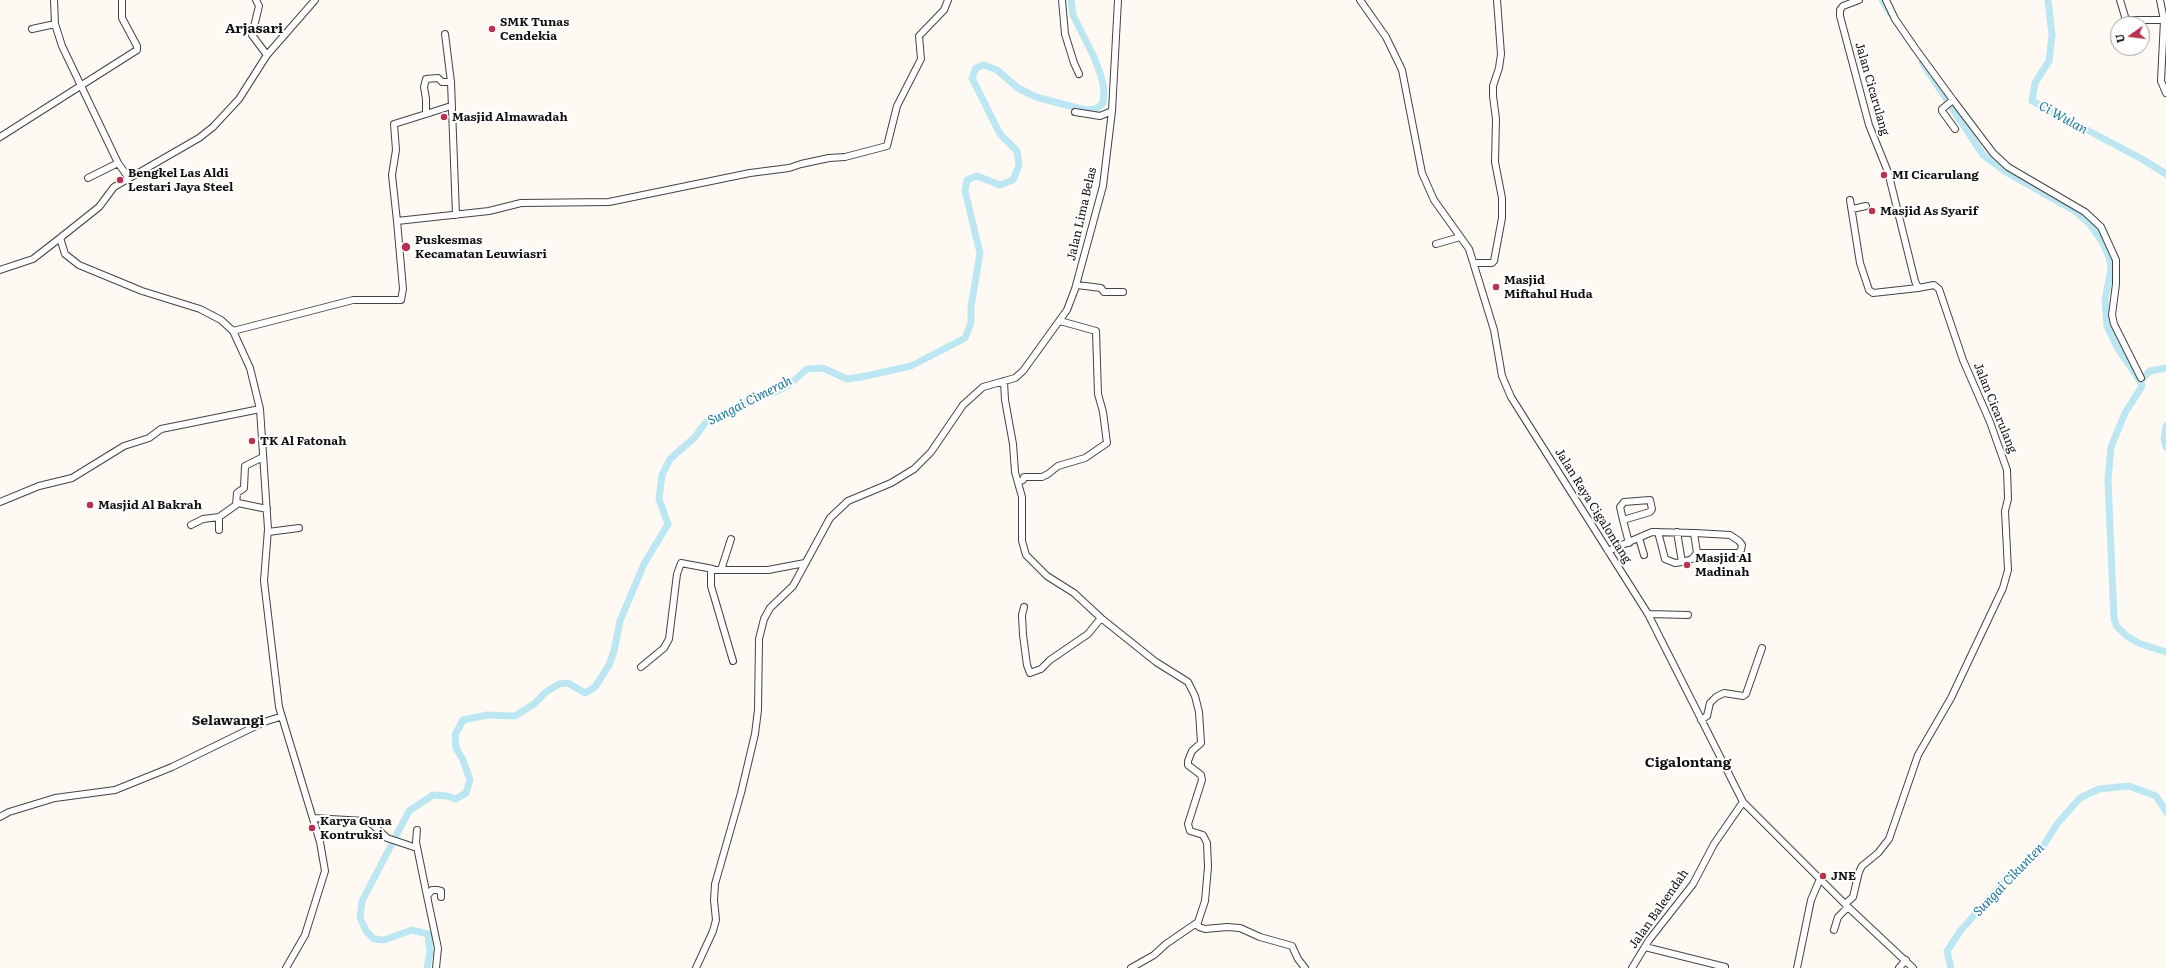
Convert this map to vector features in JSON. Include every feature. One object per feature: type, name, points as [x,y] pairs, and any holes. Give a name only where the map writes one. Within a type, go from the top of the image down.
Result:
[{"type":"street","points":[[54,0],[55,24],[62,46],[118,162],[128,177]]},
{"type":"street","points":[[0,137],[136,50],[137,46],[122,18],[122,0]]},
{"type":"street","points":[[256,0],[259,6],[252,36],[267,55]]},
{"type":"street","points":[[0,270],[33,260],[100,207],[114,187],[128,177],[205,134],[239,99],[267,55],[315,0]]},
{"type":"street","points":[[397,221],[489,211],[521,204],[609,202],[750,174],[789,168],[829,158],[845,157],[887,146],[897,106],[921,59],[919,36],[944,10],[948,0]]},
{"type":"street","points":[[1062,0],[1065,34],[1079,74]]},
{"type":"street","name":"Jalan Lima Belas","points":[[696,968],[714,931],[716,920],[714,900],[715,884],[741,793],[755,734],[758,710],[759,639],[764,619],[770,608],[793,586],[830,518],[848,501],[891,483],[914,469],[931,452],[963,405],[983,387],[1015,378],[1023,372],[1067,310],[1076,285],[1103,186],[1112,112],[1118,0]]},
{"type":"street","name":"Jalan Raya Cigalontang","points":[[1360,0],[1386,37],[1400,63],[1404,74],[1419,161],[1427,186],[1447,221],[1466,243],[1474,262],[1494,330],[1506,388],[1648,614],[1743,802],[1846,905],[1913,968]]},
{"type":"street","points":[[1474,262],[1492,263],[1494,261],[1502,218],[1502,198],[1495,162],[1496,119],[1493,96],[1494,86],[1500,68],[1501,54],[1497,0]]},
{"type":"street","name":"Jalan Cicarulang","points":[[1834,930],[1838,917],[1853,897],[1859,872],[1862,866],[1878,853],[1889,839],[1918,755],[1951,698],[2003,588],[2008,570],[2005,511],[2008,478],[2004,459],[1990,422],[1963,360],[1939,289],[1934,285],[1918,288],[1888,172],[1869,125],[1840,16],[1842,6],[1859,0]]},
{"type":"street","points":[[1886,0],[1895,19],[1914,48],[1952,102],[1993,153],[2008,167],[2085,212],[2101,227],[2116,260],[2116,284],[2112,315],[2114,324],[2141,378]]},
{"type":"street","points":[[2120,0],[2126,20],[2164,20]]},
{"type":"street","points":[[2160,0],[2164,20],[2161,81],[2166,93]]},
{"type":"street","points":[[32,29],[55,24]]},
{"type":"street","points":[[445,34],[451,82],[456,215]]},
{"type":"street","points":[[426,114],[424,87],[426,79],[438,78],[442,82],[451,82]]},
{"type":"street","points":[[1952,102],[1942,109],[1955,129]]},
{"type":"street","points":[[233,331],[353,300],[401,300],[403,289],[392,175],[396,150],[394,124],[451,106]]},
{"type":"street","points":[[1075,112],[1100,116],[1112,112]]},
{"type":"street","points":[[88,178],[118,162]]},
{"type":"street","points":[[1850,200],[1860,263],[1869,290],[1873,293],[1918,288]]},
{"type":"street","points":[[1852,209],[1866,206]]},
{"type":"street","points":[[1436,244],[1461,237]]},
{"type":"street","points":[[60,238],[65,254],[79,265],[142,291],[200,309],[221,320],[233,331],[247,359],[260,409],[268,532],[264,581],[280,717],[313,818],[323,858],[324,877],[313,906],[305,935],[286,968]]},
{"type":"street","points":[[1076,285],[1101,288],[1104,292],[1123,292]]},
{"type":"street","points":[[1018,482],[1023,480],[1024,476],[1042,477],[1058,466],[1085,458],[1107,443],[1103,412],[1098,394],[1096,331],[1060,321]]},
{"type":"street","points":[[1004,381],[1006,406],[1022,499],[1023,546],[1026,555],[1047,576],[1074,593],[1101,618],[1160,665],[1188,682],[1196,698],[1202,740],[1201,745],[1192,751],[1188,765],[1201,775],[1202,780],[1188,824],[1190,831],[1204,835],[1207,843],[1208,867],[1205,901],[1197,923],[1166,944],[1154,955],[1131,968]]},
{"type":"street","points":[[0,502],[39,486],[76,476],[124,446],[149,438],[161,429],[260,409]]},
{"type":"street","points":[[238,503],[237,493],[244,488],[245,466],[263,457]]},
{"type":"street","points":[[1623,520],[1650,512],[1652,509],[1650,500],[1621,503],[1620,507],[1623,520],[1629,543]]},
{"type":"street","points":[[191,525],[203,519],[219,517],[238,503],[267,509]]},
{"type":"street","points":[[219,517],[219,530]]},
{"type":"street","points":[[268,532],[299,528]]},
{"type":"street","points":[[1608,551],[1629,543],[1648,533],[1658,532],[1694,532],[1730,535],[1742,545],[1741,550],[1738,553],[1697,553]]},
{"type":"street","points":[[1658,532],[1665,559],[1676,563],[1692,559],[1697,553],[1694,532]]},
{"type":"street","points":[[1677,532],[1682,562]]},
{"type":"street","points":[[1639,538],[1644,555]]},
{"type":"street","points":[[721,570],[731,539]]},
{"type":"street","points":[[641,667],[664,648],[669,639],[677,574],[681,563],[721,570],[768,570],[805,562]]},
{"type":"street","points":[[713,569],[710,572],[711,586],[732,660]]},
{"type":"street","points":[[1024,607],[1022,615],[1023,634],[1027,665],[1030,673],[1041,669],[1072,644],[1088,634],[1101,618]]},
{"type":"street","points":[[1648,614],[1688,615]]},
{"type":"street","points":[[1701,720],[1707,716],[1710,703],[1716,697],[1724,693],[1744,696],[1746,694],[1762,648]]},
{"type":"street","points":[[0,817],[10,812],[55,798],[115,790],[172,767],[264,722],[280,717]]},
{"type":"street","name":"Jalan Baleendah","points":[[1632,968],[1645,947],[1693,884],[1704,861],[1743,802]]},
{"type":"street","points":[[313,818],[365,821],[373,825],[387,838],[417,848]]},
{"type":"street","points":[[417,830],[417,848],[438,948],[436,968]]},
{"type":"street","points":[[1797,968],[1811,900],[1820,879]]},
{"type":"street","points":[[427,896],[432,890],[437,890],[442,892],[441,897]]},
{"type":"street","points":[[1197,923],[1199,927],[1205,929],[1227,927],[1240,928],[1260,937],[1292,946],[1298,959],[1305,968]]},
{"type":"street","points":[[1645,947],[1725,967]]},
{"type":"street","points":[[1899,968],[1906,960]]},
{"type":"waterway","name":"Sungai Cimerah","points":[[427,968],[430,952],[428,934],[412,930],[384,940],[374,939],[367,932],[360,918],[362,901],[409,811],[433,795],[447,796],[456,799],[466,793],[470,780],[463,760],[456,748],[455,735],[463,720],[487,715],[515,716],[534,704],[546,692],[559,684],[568,683],[585,693],[595,687],[609,665],[614,651],[620,621],[644,564],[668,524],[659,499],[662,475],[670,459],[694,438],[706,422],[751,399],[775,392],[789,385],[807,369],[823,368],[847,379],[861,377],[911,366],[965,338],[971,323],[971,307],[980,253],[965,191],[967,180],[977,176],[1000,185],[1013,180],[1019,165],[1017,151],[1000,134],[972,78],[976,68],[984,65],[997,70],[1018,88],[1036,97],[1085,110],[1096,109],[1103,103],[1104,89],[1094,57],[1073,15],[1071,0]]},
{"type":"waterway","points":[[1882,0],[1890,13]]},
{"type":"waterway","name":"Ci Wulan","points":[[2048,0],[2052,35],[2049,61],[2035,83],[2032,101],[2142,159],[2166,174]]},
{"type":"waterway","points":[[1922,62],[1983,155],[2006,172],[2075,211],[2089,223],[2103,243],[2110,260],[2111,269],[2105,300],[2107,326],[2117,347],[2142,386],[2125,413],[2111,447],[2108,480],[2114,619],[2117,627],[2128,637],[2141,644],[2166,652]]},
{"type":"waterway","points":[[2140,381],[2150,371],[2166,368]]},
{"type":"waterway","name":"Ci Wulan","points":[[2166,426],[2164,439],[2166,447]]},
{"type":"waterway","name":"Sungai Cikunten","points":[[1951,968],[1947,951],[1961,930],[2002,884],[2042,848],[2057,824],[2080,798],[2099,789],[2129,786],[2156,796],[2166,812]]},
{"type":"place","name":"SMK Tunas Cendekia","points":[[492,29]]},
{"type":"place","name":"Masjid Almawadah","points":[[444,117]]},
{"type":"place","name":"MI Cicarulang","points":[[1884,175]]},
{"type":"place","name":"Bengkel Las Aldi Lestari Jaya Steel","points":[[120,180]]},
{"type":"place","name":"Masjid As Syarif","points":[[1872,211]]},
{"type":"place","name":"Puskesmas Kecamatan Leuwiasri","points":[[406,247]]},
{"type":"place","name":"Masjid Miftahul Huda","points":[[1496,287]]},
{"type":"place","name":"TK Al Fatonah","points":[[252,441]]},
{"type":"place","name":"Masjid Al Bakrah","points":[[90,505]]},
{"type":"place","name":"Masjid Al Madinah","points":[[1687,565]]},
{"type":"place","name":"Karya Guna Kontruksi","points":[[312,828]]},
{"type":"place","name":"JNE","points":[[1823,876]]},
{"type":"district","name":"Arjasari","points":[[254,29]]},
{"type":"district","name":"Selawangi","points":[[228,721]]},
{"type":"district","name":"Cigalontang","points":[[1688,763]]}]
